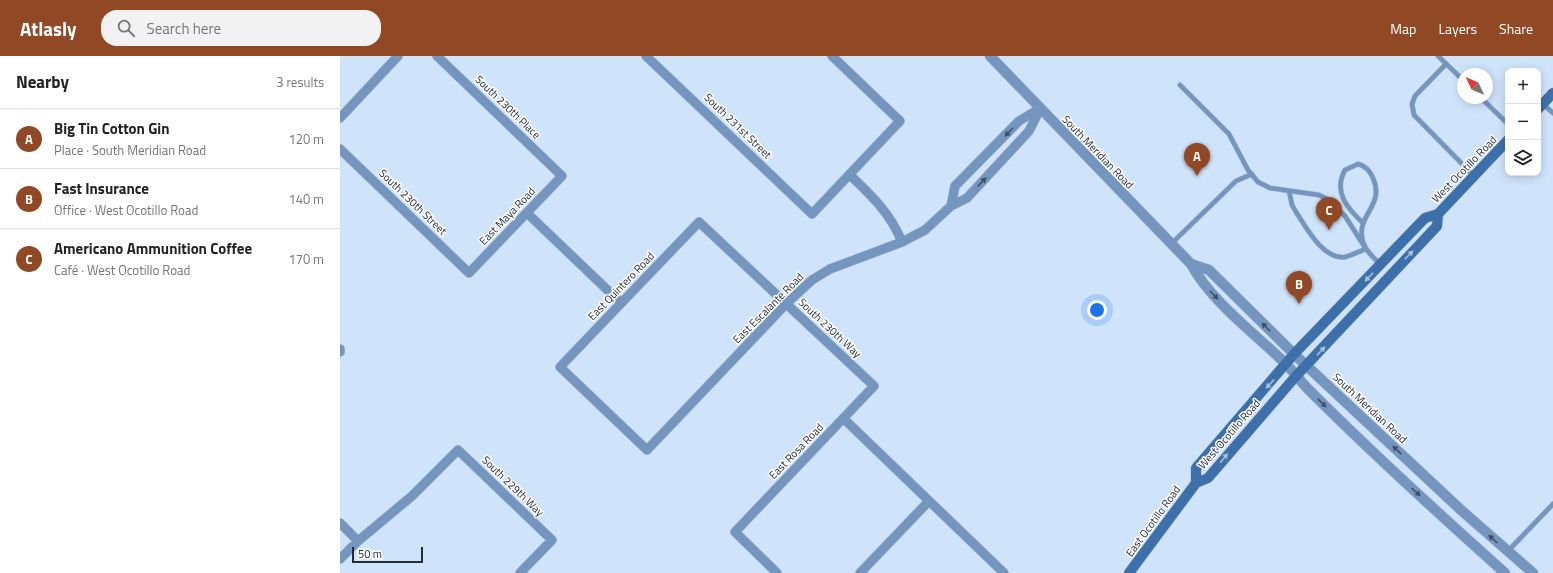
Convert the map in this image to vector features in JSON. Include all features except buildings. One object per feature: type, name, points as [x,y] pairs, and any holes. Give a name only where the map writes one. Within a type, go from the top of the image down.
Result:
[{"type":"main road","points":[[1541,106],[1553,93]]},
{"type":"main road","name":"West Ocotillo Road","points":[[1438,214],[1437,226],[1296,376],[1208,478],[1196,483],[1196,468],[1275,378],[1294,354],[1425,218],[1438,214],[1505,143]]},
{"type":"main road","name":"East Ocotillo Road","points":[[1129,573],[1196,483]]},
{"type":"street","points":[[340,118],[398,56]]},
{"type":"street","name":"South 230th Place","points":[[437,56],[562,176]]},
{"type":"street","name":"South 231st Street","points":[[646,56],[812,214],[850,175]]},
{"type":"street","points":[[832,56],[900,122],[850,175],[884,210],[896,226],[902,242]]},
{"type":"street","name":"South Meridian Road","points":[[990,56],[1191,264],[1200,280],[1398,476],[1505,573]]},
{"type":"street","points":[[952,206],[956,186],[1019,121],[1040,109]]},
{"type":"street","name":"East Escalante Road","points":[[647,450],[786,304],[806,285],[830,269],[902,242],[925,230],[952,206],[967,198],[1029,131],[1040,109]]},
{"type":"street","name":"South 230th Street","points":[[340,149],[469,273]]},
{"type":"street","name":"East Maya Road","points":[[469,273],[562,176]]},
{"type":"street","points":[[527,213],[621,303]]},
{"type":"street","name":"East Quintero Road","points":[[647,450],[560,367],[699,222]]},
{"type":"street","name":"South 230th Way","points":[[699,222],[874,386]]},
{"type":"street","name":"South Meridian Road","points":[[1191,264],[1209,270],[1294,354],[1507,552],[1533,573]]},
{"type":"street","name":"East Rosa Road","points":[[778,573],[735,532],[874,386]]},
{"type":"street","points":[[844,419],[1004,573]]},
{"type":"street","name":"South 229th Way","points":[[358,541],[412,496],[458,450],[552,540],[520,573]]},
{"type":"street","points":[[860,573],[929,501]]},
{"type":"street","points":[[340,523],[358,541],[340,559]]},
{"type":"lane","points":[[1438,56],[1457,74]]},
{"type":"lane","points":[[1446,64],[1415,96],[1412,104],[1414,115],[1474,176]]},
{"type":"lane","points":[[1180,85],[1229,134],[1258,182],[1270,188],[1320,195],[1327,199],[1344,216],[1366,248],[1381,265]]},
{"type":"lane","points":[[1487,104],[1505,121]]},
{"type":"lane","points":[[1541,106],[1553,113]]},
{"type":"lane","points":[[1363,223],[1347,206],[1342,198],[1340,189],[1345,170],[1358,164],[1363,166],[1372,176],[1376,192],[1373,207],[1363,223],[1362,237],[1366,248]]},
{"type":"lane","points":[[1171,244],[1236,181],[1252,174]]},
{"type":"lane","points":[[1289,191],[1292,205],[1296,212],[1327,251],[1335,256],[1345,257],[1366,248]]},
{"type":"lane","points":[[1507,552],[1553,504]]},
{"type":"place","name":"Big Tin Cotton Gin","points":[[1197,176]]},
{"type":"place","name":"Americano Ammunition Coffee","points":[[1329,230]]},
{"type":"place","name":"Fast Insurance","points":[[1299,304]]}]
